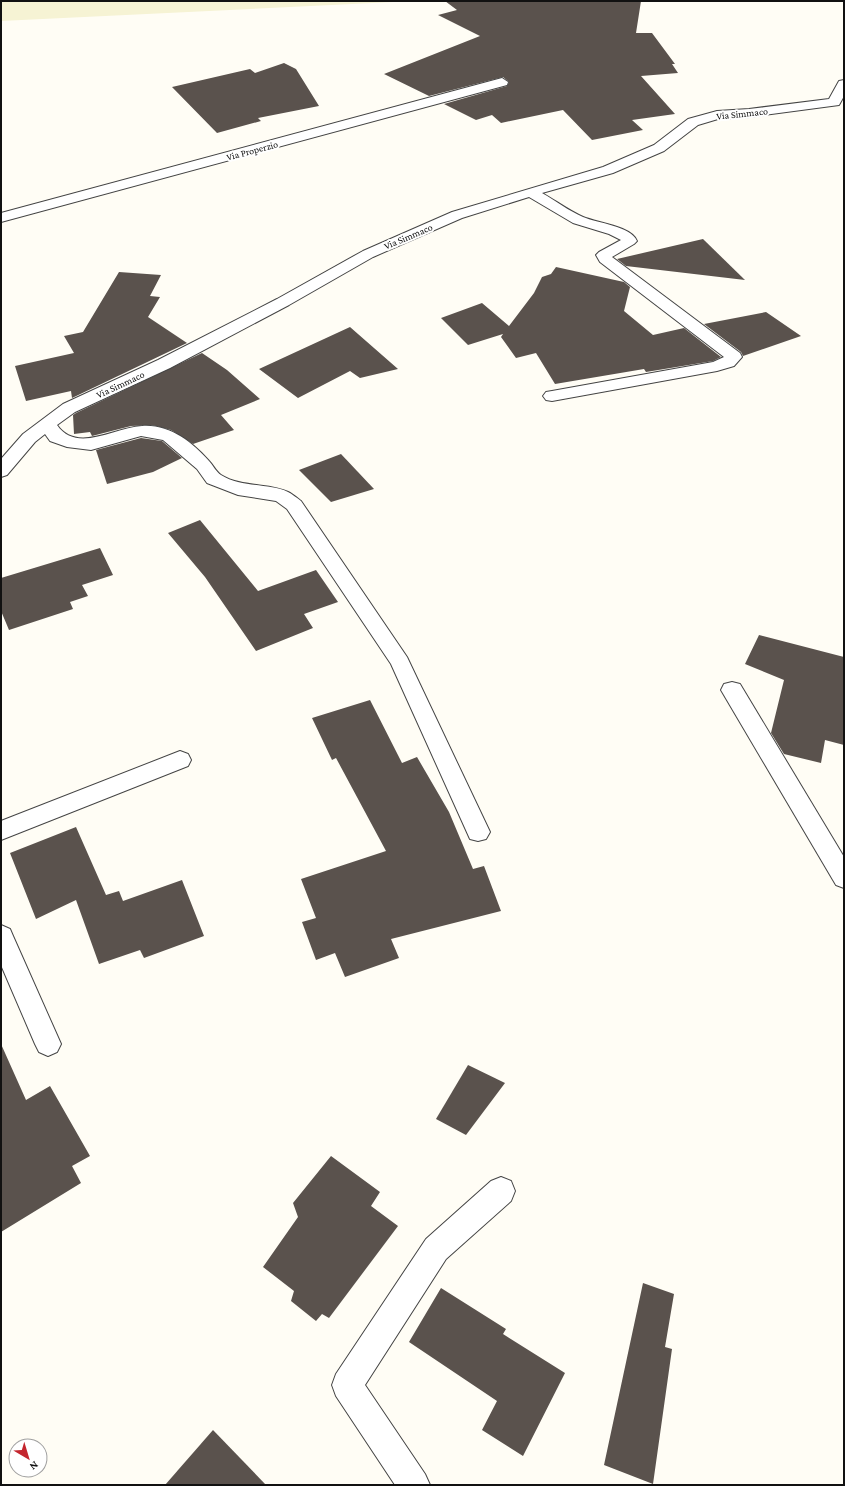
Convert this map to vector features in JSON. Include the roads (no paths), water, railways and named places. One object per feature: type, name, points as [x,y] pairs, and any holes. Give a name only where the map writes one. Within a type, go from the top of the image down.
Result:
[{"type":"street","name":"Via Properzio","points":[[1,218],[502,82]]},
{"type":"street","name":"Via Simmaco","points":[[1,471],[29,438],[69,408],[171,360],[283,302],[368,254],[458,215],[530,192],[608,170],[659,148],[694,122],[717,115],[749,113],[834,102],[844,84]]},
{"type":"street","points":[[530,192],[578,220],[614,231],[628,238],[629,242],[625,246],[608,251],[604,255],[605,259],[734,356],[728,362],[717,366],[552,396]]},
{"type":"street","points":[[47,424],[56,436],[73,443],[91,444],[141,431],[154,432],[169,436],[203,465],[213,479],[238,489],[270,493],[280,496],[294,505],[400,662],[478,832]]},
{"type":"street","points":[[732,690],[844,878]]},
{"type":"street","points":[[1,831],[180,760]]},
{"type":"street","points":[[1,936],[48,1044]]},
{"type":"street","points":[[414,1485],[347,1385],[436,1249],[501,1191]]}]
